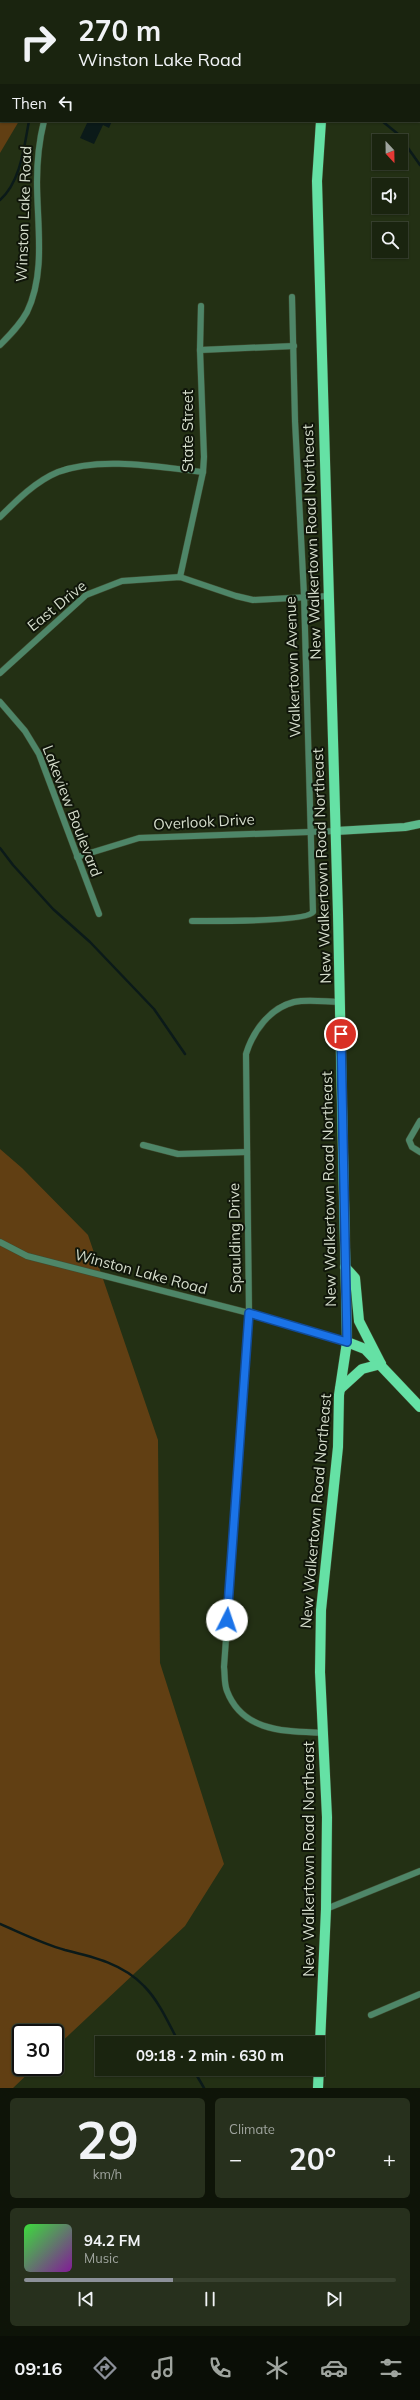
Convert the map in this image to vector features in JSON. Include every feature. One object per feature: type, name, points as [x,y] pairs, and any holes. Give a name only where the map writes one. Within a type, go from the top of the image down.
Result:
[{"type":"main road","name":"New Walkertown Road Northeast","points":[[318,2088],[326,1909],[327,1817],[320,1672],[321,1610],[338,1447],[340,1389],[347,1342],[341,1002],[317,181],[321,122]]},
{"type":"main road","points":[[346,1267],[355,1278],[359,1321],[381,1364]]},
{"type":"main road","points":[[347,1342],[365,1348],[420,1407]]},
{"type":"main road","points":[[340,1389],[362,1369],[381,1364]]},
{"type":"street","name":"Winston Lake Road","points":[[0,345],[19,324],[26,312],[34,290],[38,265],[37,167],[44,122]]},
{"type":"street","name":"Walkertown Avenue","points":[[192,921],[291,919],[312,915],[314,908],[304,595],[292,298]]},
{"type":"street","name":"State Street","points":[[180,577],[203,472],[200,350],[201,306]]},
{"type":"street","points":[[200,350],[294,346]]},
{"type":"street","points":[[0,517],[31,488],[57,472],[86,465],[155,466],[203,472]]},
{"type":"street","name":"East Drive","points":[[0,673],[65,613],[96,590],[108,585],[136,579],[180,577],[236,596],[253,600],[304,595],[329,596]]},
{"type":"street","name":"Lakeview Boulevard","points":[[0,702],[25,731],[39,754],[99,914]]},
{"type":"street","points":[[336,831],[405,827],[420,824]]},
{"type":"street","name":"Overlook Drive","points":[[77,857],[140,838],[336,831]]},
{"type":"street","name":"Spaulding Drive","points":[[324,1733],[270,1730],[252,1722],[237,1710],[227,1690],[224,1667],[249,1313],[246,1054],[251,1038],[263,1022],[281,1008],[295,1002],[341,1002]]},
{"type":"street","points":[[420,1120],[410,1137],[409,1143],[420,1152]]},
{"type":"street","points":[[143,1145],[178,1154],[247,1152]]},
{"type":"street","name":"Winston Lake Road","points":[[0,1242],[27,1256],[249,1313],[347,1342]]},
{"type":"street","points":[[326,1909],[420,1871]]},
{"type":"street","points":[[371,2015],[420,1994]]},
{"type":"shaded area","points":[[0,122],[18,122],[0,153]]},
{"type":"shaded area","points":[[88,122],[112,122],[109,128],[103,125],[94,144],[80,138]]},
{"type":"shaded area","points":[[0,1149],[22,1168],[88,1235],[158,1440],[160,1663],[224,1864],[185,1926],[64,2040],[64,2024],[12,2024],[12,2076],[26,2076],[13,2088],[0,2088]]},
{"type":"waterway","points":[[0,200],[13,183],[17,174],[29,122]]},
{"type":"waterway","points":[[383,122],[398,134],[420,165]]},
{"type":"waterway","points":[[0,848],[13,865],[53,909],[90,942],[154,1009],[185,1054]]},
{"type":"waterway","points":[[0,1924],[49,1945],[108,1962],[127,1972],[136,1978],[149,1992],[163,2013],[175,2036]]},
{"type":"waterway","points":[[197,2076],[204,2088]]},
{"type":"route","points":[[227,1620],[249,1313],[347,1342],[341,1034]]}]
